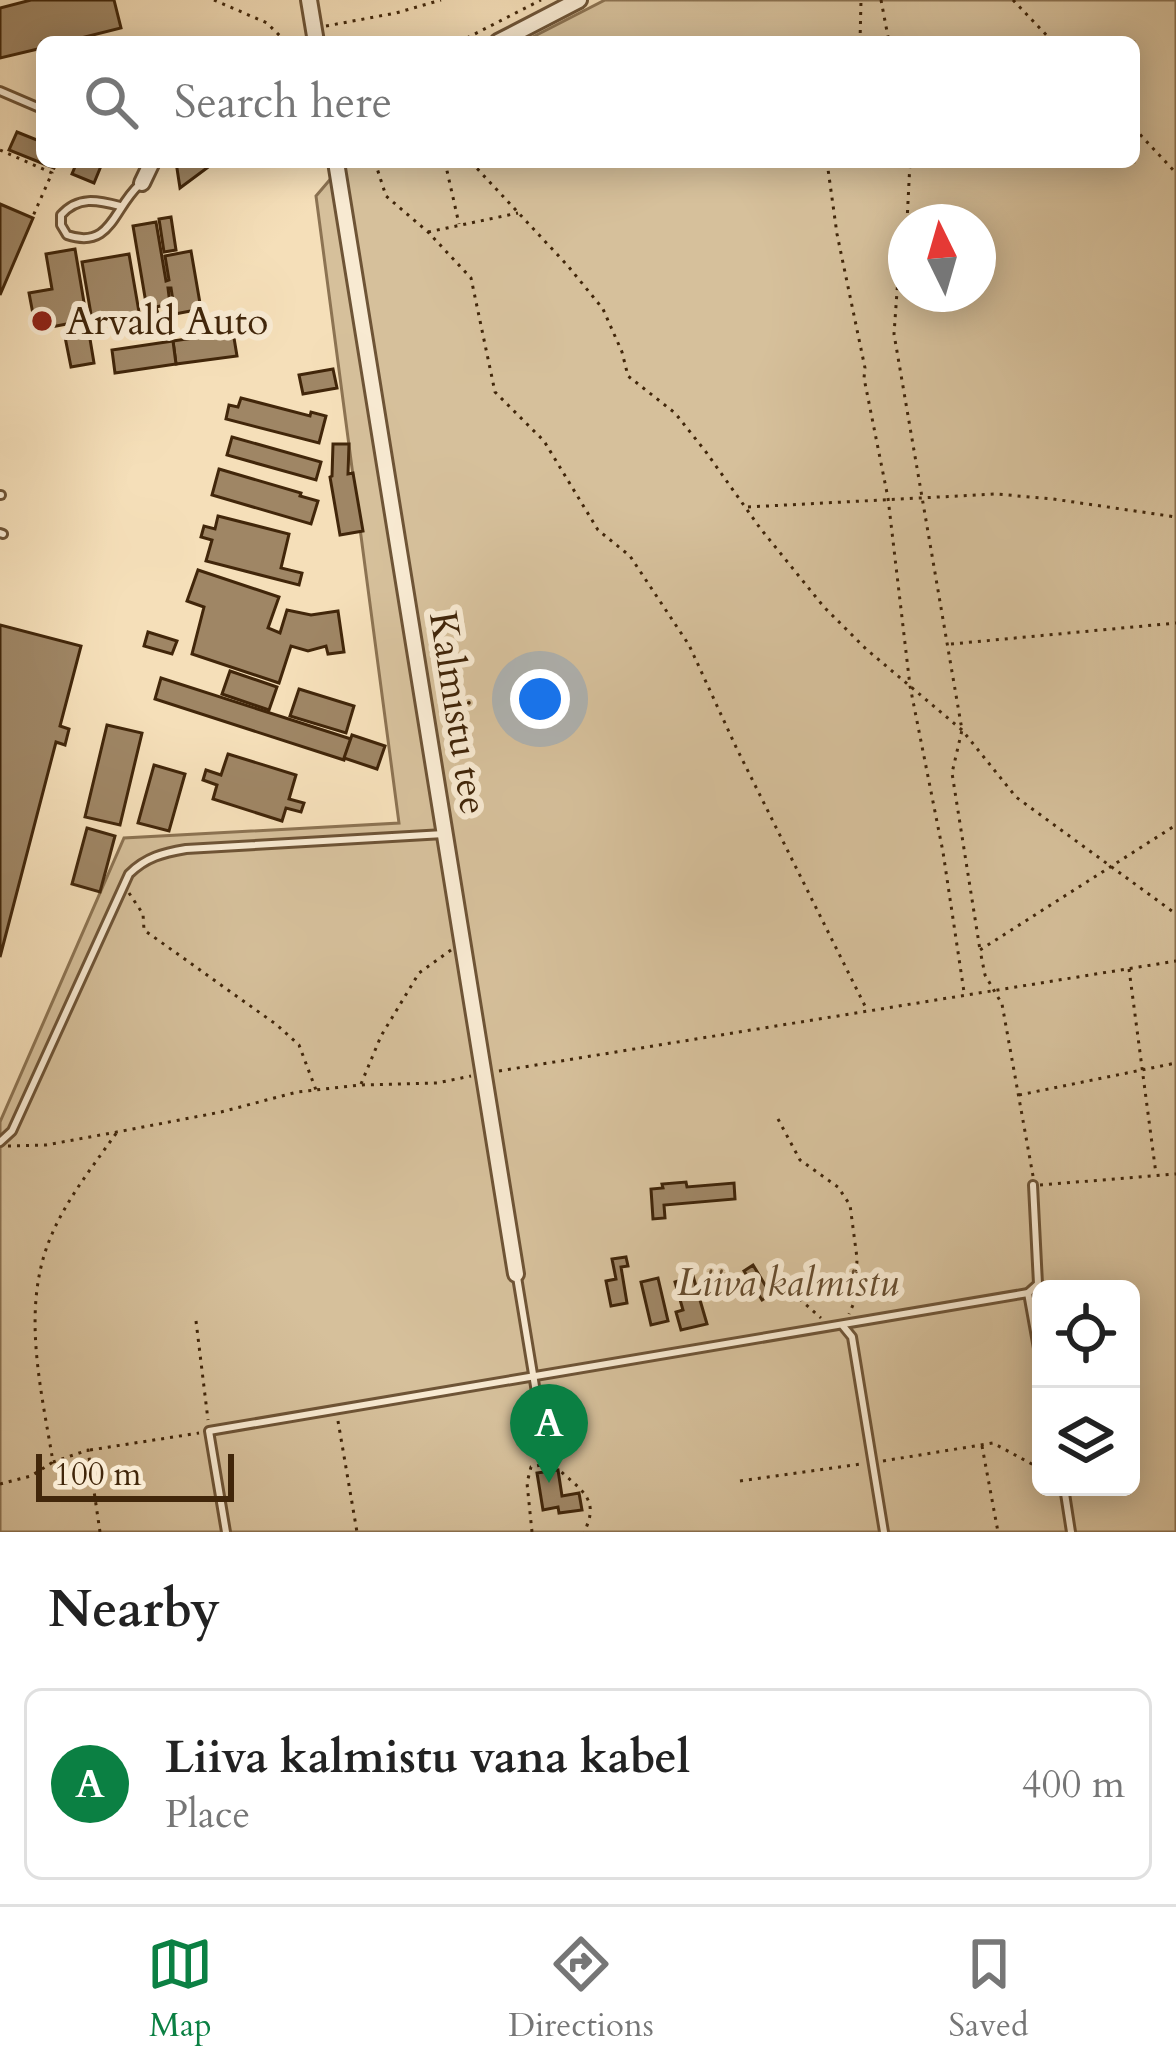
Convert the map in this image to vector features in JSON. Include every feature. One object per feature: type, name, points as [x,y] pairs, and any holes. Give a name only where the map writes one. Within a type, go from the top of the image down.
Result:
[{"type":"street","points":[[309,0],[315,34]]},
{"type":"street","points":[[509,36],[579,0]]},
{"type":"street","points":[[142,183],[149,168]]},
{"type":"street","name":"Kalmistu tee","points":[[337,168],[516,1274]]},
{"type":"lane","points":[[0,91],[36,106]]},
{"type":"lane","points":[[121,206],[98,200],[75,203],[61,215],[61,225],[67,235],[92,240],[100,236],[142,183]]},
{"type":"lane","points":[[0,1144],[12,1131],[129,874],[141,862],[163,853],[444,834]]},
{"type":"lane","points":[[226,1532],[209,1431],[1028,1293],[1038,1284],[1034,1185]]},
{"type":"lane","points":[[516,1274],[548,1465]]},
{"type":"lane","points":[[1028,1293],[1032,1315]]},
{"type":"lane","points":[[843,1326],[852,1337],[884,1532]]},
{"type":"lane","points":[[1066,1496],[1072,1532]]},
{"type":"path","points":[[214,0],[267,23],[280,36]]},
{"type":"path","points":[[315,34],[441,0]]},
{"type":"path","points":[[471,36],[541,0]]},
{"type":"path","points":[[860,36],[861,0]]},
{"type":"path","points":[[881,0],[888,36]]},
{"type":"path","points":[[1013,0],[1047,36]]},
{"type":"path","points":[[1140,134],[1176,172]]},
{"type":"path","points":[[0,150],[36,166]]},
{"type":"path","points":[[33,216],[52,173],[41,168]]},
{"type":"path","points":[[377,168],[386,196],[471,278],[495,392],[544,441],[598,530],[630,556],[689,645],[866,1010]]},
{"type":"path","points":[[446,168],[459,226]]},
{"type":"path","points":[[477,168],[603,309],[628,376],[675,413],[824,607],[962,730],[1016,797],[1176,914]]},
{"type":"path","points":[[828,168],[888,498],[910,686],[965,994]]},
{"type":"path","points":[[907,204],[910,168]]},
{"type":"path","points":[[428,232],[520,213]]},
{"type":"path","points":[[896,312],[894,334],[962,730],[952,773],[980,950],[985,975],[1003,1004],[1034,1185],[1176,1174]]},
{"type":"path","points":[[746,507],[996,494],[1176,517]]},
{"type":"path","points":[[948,644],[1176,623]]},
{"type":"path","points":[[980,950],[1176,825]]},
{"type":"path","points":[[123,888],[143,914],[144,930],[299,1045],[316,1090]]},
{"type":"path","points":[[360,1085],[381,1036],[419,973],[461,942]]},
{"type":"path","points":[[0,1144],[46,1145],[221,1112],[296,1092],[436,1083],[1176,961]]},
{"type":"path","points":[[1129,968],[1157,1176]]},
{"type":"path","points":[[1017,1095],[1176,1064]]},
{"type":"path","points":[[778,1119],[800,1160],[838,1187],[850,1204],[856,1298],[843,1326]]},
{"type":"path","points":[[53,1462],[36,1356],[35,1298],[51,1236],[117,1132]]},
{"type":"path","points":[[786,1287],[831,1327]]},
{"type":"path","points":[[0,1484],[32,1476],[53,1462],[88,1450],[209,1431],[196,1321]]},
{"type":"path","points":[[336,1410],[357,1532]]},
{"type":"path","points":[[740,1481],[993,1443],[1032,1464]]},
{"type":"path","points":[[982,1446],[998,1532]]},
{"type":"path","points":[[88,1450],[100,1532]]},
{"type":"path","points":[[532,1532],[526,1483],[531,1467],[554,1464],[591,1502],[592,1515],[584,1532]]},
{"type":"green space","name":"Liiva kalmistu","points":[[605,0],[1176,0],[1176,1532],[0,1532],[0,1122],[124,838],[399,823],[316,196],[340,168],[1140,168],[1140,36],[535,36]]},
{"type":"building","points":[[31,0],[114,0],[121,28],[89,36],[36,36],[36,49],[0,58],[0,8]]},
{"type":"building","points":[[17,132],[36,140],[36,161],[9,150]]},
{"type":"building","points":[[74,168],[100,168],[94,183],[72,174]]},
{"type":"building","points":[[177,168],[207,168],[180,188]]},
{"type":"building","points":[[0,204],[33,218],[0,295]]},
{"type":"building","points":[[171,217],[176,250],[164,252],[159,219]]},
{"type":"building","points":[[156,222],[166,281],[165,256],[191,251],[201,309],[175,314],[168,288],[170,304],[148,315],[133,226]]},
{"type":"building","points":[[75,249],[87,320],[36,330],[29,293],[52,289],[46,254]]},
{"type":"building","points":[[129,254],[139,312],[92,320],[82,262]]},
{"type":"building","points":[[88,327],[94,363],[71,367],[64,332]]},
{"type":"building","points":[[233,332],[237,356],[176,364],[173,341]]},
{"type":"building","points":[[173,341],[176,364],[115,373],[112,350]]},
{"type":"building","points":[[333,369],[337,388],[303,394],[299,375]]},
{"type":"building","points":[[241,398],[326,416],[319,443],[226,419],[229,405],[238,407]]},
{"type":"building","points":[[232,437],[321,462],[316,480],[227,455]]},
{"type":"building","points":[[333,444],[349,444],[348,474],[353,473],[363,531],[340,535],[330,477]]},
{"type":"building","points":[[219,469],[318,501],[311,524],[212,495]]},
{"type":"building","points":[[218,516],[289,534],[281,568],[302,573],[299,585],[206,561],[212,540],[201,537],[204,526],[215,529]]},
{"type":"building","points":[[198,570],[279,597],[268,628],[280,633],[287,610],[311,615],[338,611],[344,652],[328,654],[326,646],[308,651],[291,646],[279,683],[192,654],[204,607],[187,601]]},
{"type":"building","points":[[0,625],[81,646],[60,726],[69,729],[65,745],[56,742],[0,957]]},
{"type":"building","points":[[148,632],[177,641],[172,654],[144,646]]},
{"type":"building","points":[[230,671],[277,687],[269,710],[222,694]]},
{"type":"building","points":[[161,678],[351,739],[344,760],[155,699]]},
{"type":"building","points":[[299,689],[354,706],[346,733],[290,716]]},
{"type":"building","points":[[107,725],[142,733],[120,825],[85,817]]},
{"type":"building","points":[[352,735],[385,746],[377,769],[344,758]]},
{"type":"building","points":[[228,754],[296,775],[289,799],[304,803],[301,812],[286,808],[282,821],[213,799],[217,785],[203,780],[206,770],[221,775]]},
{"type":"building","points":[[154,765],[185,774],[169,831],[138,823]]},
{"type":"building","points":[[87,828],[115,836],[100,892],[72,884]]},
{"type":"building","points":[[686,1182],[687,1187],[734,1183],[735,1199],[664,1205],[665,1218],[653,1219],[651,1189]]},
{"type":"building","points":[[626,1257],[628,1266],[621,1267],[627,1303],[611,1306],[606,1281],[616,1279],[612,1259]]},
{"type":"building","points":[[753,1265],[767,1288],[772,1285],[776,1291],[762,1300],[744,1271]]},
{"type":"building","points":[[693,1276],[707,1324],[681,1330],[676,1312],[683,1310],[675,1282]]},
{"type":"building","points":[[658,1278],[668,1321],[651,1325],[641,1282]]},
{"type":"building","points":[[558,1470],[562,1496],[579,1493],[582,1510],[543,1510],[537,1473]]},
{"type":"place","name":"Arvald Auto","points":[[42,321]]},
{"type":"place","name":"Liiva kalmistu vana kabel","points":[[549,1483]]}]
